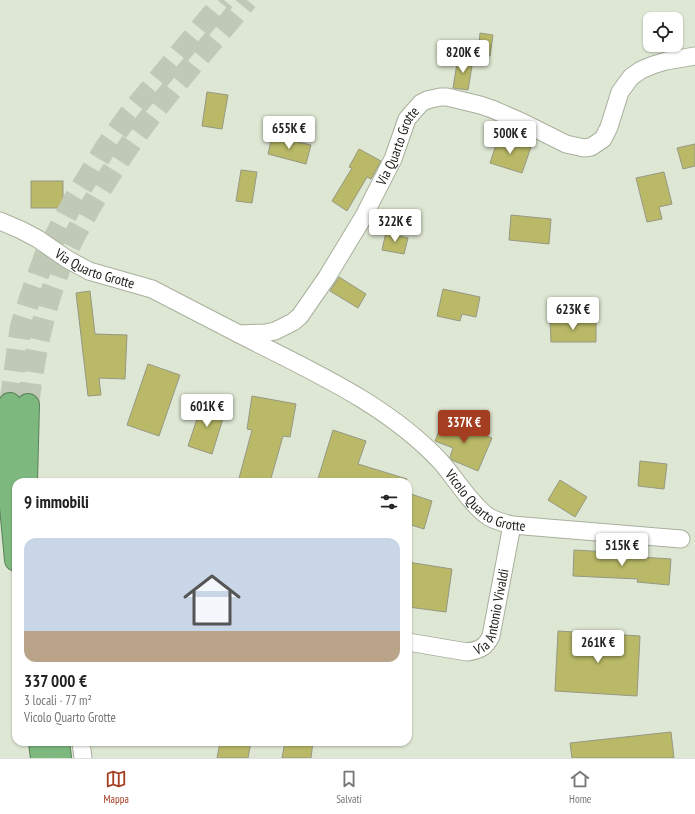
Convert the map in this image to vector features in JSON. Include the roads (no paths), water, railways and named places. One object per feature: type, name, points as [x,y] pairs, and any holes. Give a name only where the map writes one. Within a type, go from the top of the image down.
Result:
[{"type":"highway","points":[[12,518],[8,475],[19,405],[26,478]]},
{"type":"highway","points":[[37,758],[38,746]]},
{"type":"highway","points":[[39,746],[42,758]]},
{"type":"highway","points":[[58,746],[60,758]]},
{"type":"street","name":"Via Quarto Grotte","points":[[0,221],[38,239],[67,259],[89,271],[152,290],[239,334],[275,331],[293,322],[303,312],[327,277],[364,216],[393,159],[407,119],[421,103],[440,97],[480,105],[522,122],[566,144],[584,148],[591,147],[603,139],[609,127],[620,92],[631,77],[641,70],[653,65],[695,56]]},
{"type":"street","name":"Vicolo Quarto Grotte","points":[[239,334],[336,384],[386,415],[409,433],[440,461],[476,506],[494,520],[512,525],[681,538]]},
{"type":"street","name":"Via Antonio Vivaldi","points":[[412,643],[467,652],[477,651],[484,647],[491,636],[512,525]]},
{"type":"street","points":[[82,746],[83,758]]},
{"type":"tunnel","points":[[10,404],[21,326],[45,256],[74,200],[106,147],[129,115],[224,0]]},
{"type":"tunnel","points":[[28,405],[32,375],[48,302],[62,261],[79,227],[109,177],[141,129],[247,0]]}]
